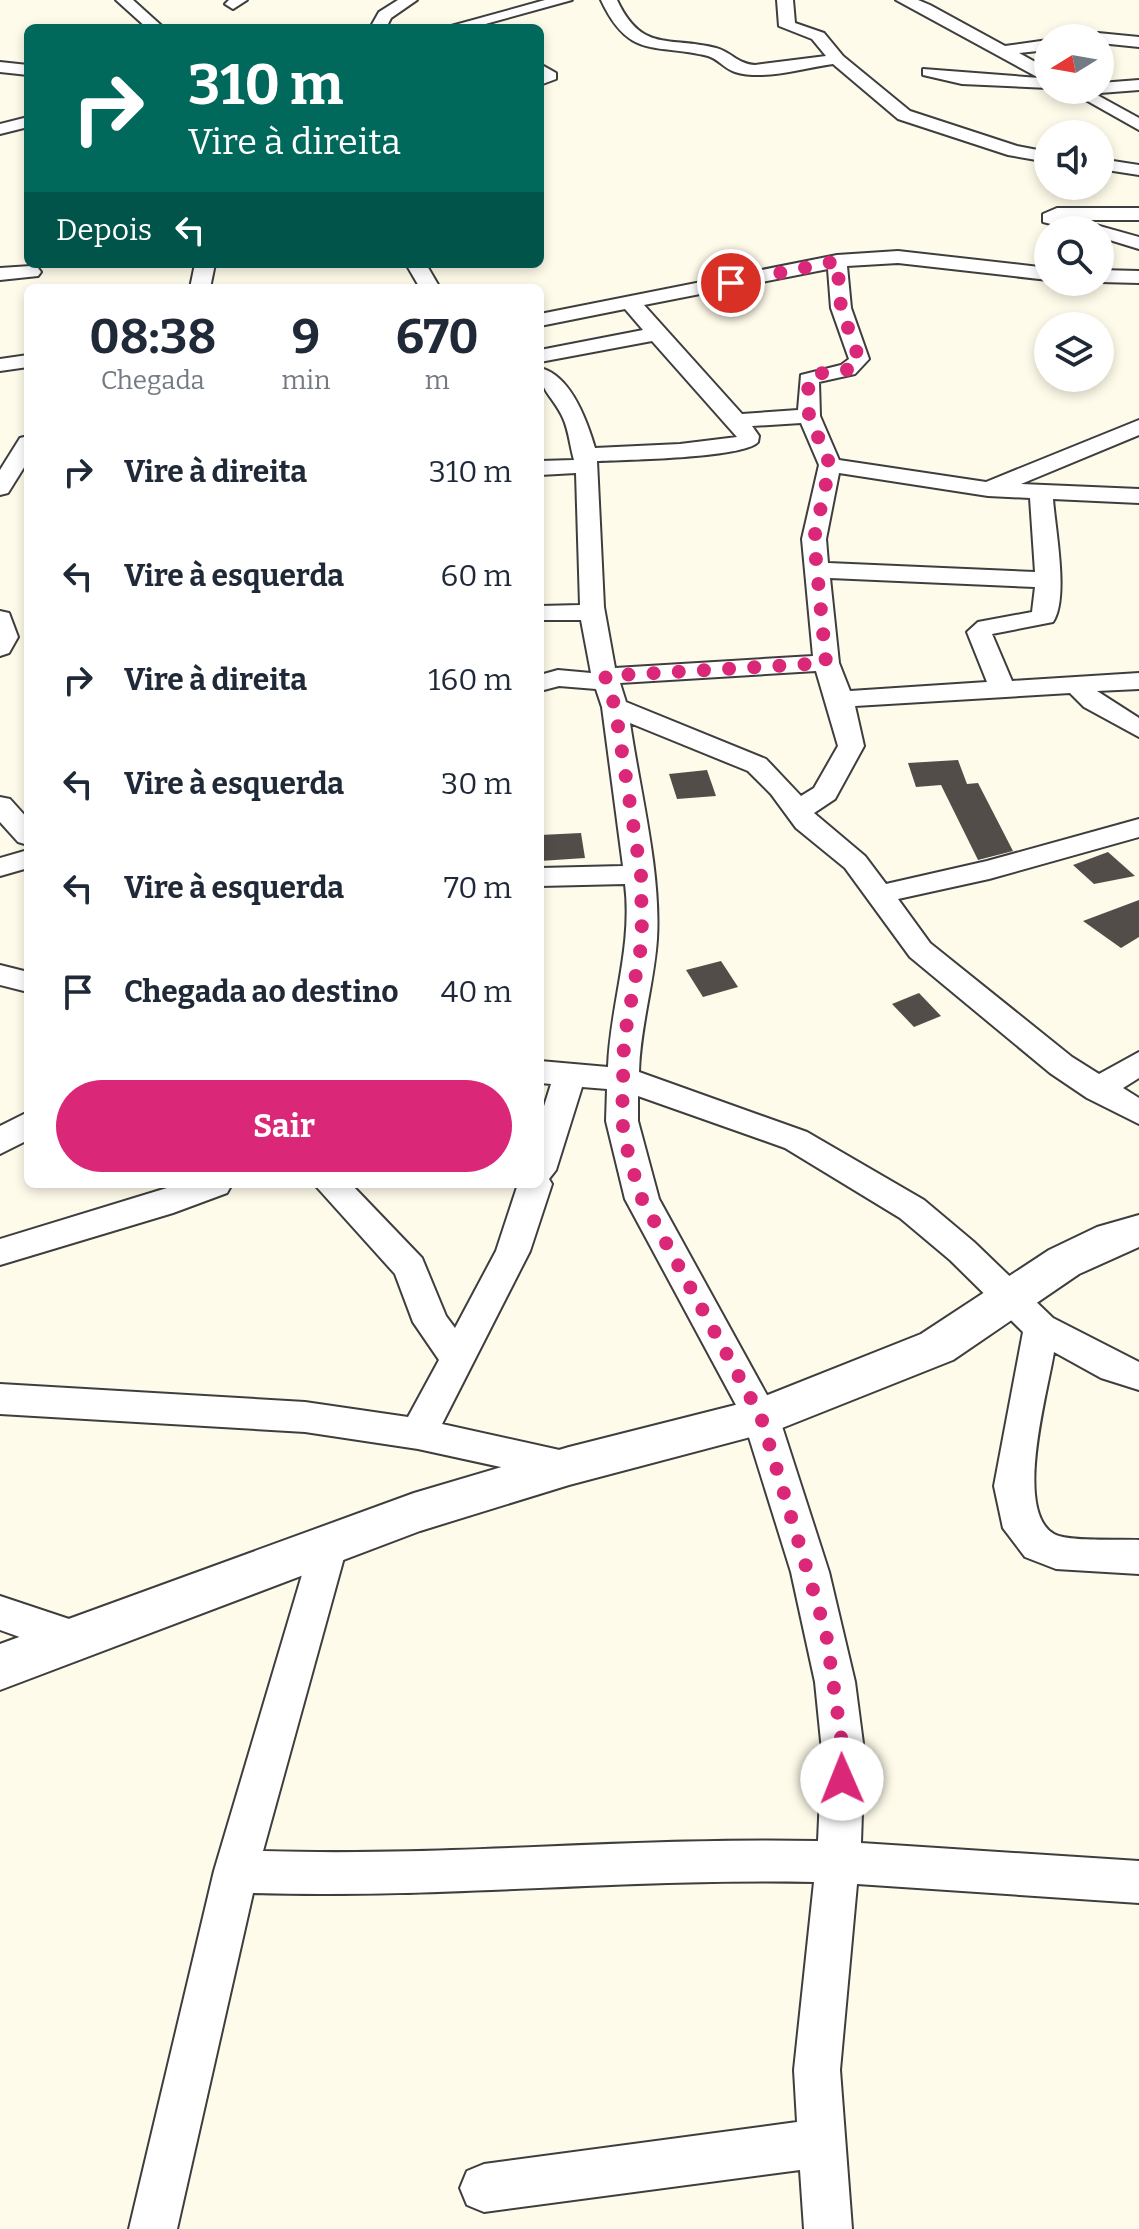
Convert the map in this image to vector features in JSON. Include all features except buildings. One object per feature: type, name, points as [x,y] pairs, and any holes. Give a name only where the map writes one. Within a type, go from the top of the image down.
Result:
[{"type":"street","points":[[124,0],[151,24]]},
{"type":"street","points":[[380,24],[385,15],[409,0]]},
{"type":"street","points":[[609,0],[621,27],[634,39],[669,49],[714,52],[742,69],[837,59]]},
{"type":"street","points":[[785,0],[787,26],[813,33],[837,59],[904,115],[1014,151],[1034,155]]},
{"type":"street","points":[[904,0],[925,8],[1034,69]]},
{"type":"street","points":[[468,24],[560,1]]},
{"type":"street","points":[[1114,40],[1139,42]]},
{"type":"street","points":[[1001,51],[1034,47]]},
{"type":"street","points":[[0,67],[24,70]]},
{"type":"street","points":[[929,72],[962,79],[1034,82]]},
{"type":"street","points":[[1114,87],[1139,85]]},
{"type":"street","points":[[1101,104],[1139,125]]},
{"type":"street","points":[[0,129],[24,123]]},
{"type":"street","points":[[1114,166],[1139,170]]},
{"type":"street","points":[[1076,200],[1088,216]]},
{"type":"street","points":[[1114,220],[1139,214]]},
{"type":"street","points":[[1114,233],[1139,243]]},
{"type":"street","points":[[544,319],[837,261],[898,257],[1034,272]]},
{"type":"street","points":[[798,811],[825,793],[851,746],[840,699],[826,663],[816,570],[814,539],[830,465],[809,416],[808,379],[816,374],[852,369],[859,359],[841,308],[837,261]]},
{"type":"street","points":[[0,274],[28,282]]},
{"type":"street","points":[[1114,276],[1139,277]]},
{"type":"street","points":[[544,467],[747,442],[748,436],[736,421],[631,303]]},
{"type":"street","points":[[544,355],[656,334]]},
{"type":"street","points":[[0,365],[24,362]]},
{"type":"street","points":[[544,378],[567,402],[579,426],[592,522],[593,612],[641,875],[642,941],[624,1040],[622,1121],[642,1199],[761,1417],[810,1572],[835,1682],[843,1751],[839,1862],[829,1925],[817,2070],[828,2229]]},
{"type":"street","points":[[736,421],[809,416]]},
{"type":"street","points":[[988,489],[1139,427]]},
{"type":"street","points":[[0,488],[15,456]]},
{"type":"street","points":[[830,465],[988,489],[1139,496]]},
{"type":"street","points":[[1002,689],[979,632],[987,627],[1044,617],[1048,580],[1041,493]]},
{"type":"street","points":[[816,570],[1048,580]]},
{"type":"street","points":[[544,613],[593,612]]},
{"type":"street","points":[[0,618],[6,637],[0,648]]},
{"type":"street","points":[[0,656],[24,655]]},
{"type":"street","points":[[608,688],[826,663]]},
{"type":"street","points":[[544,682],[558,678],[608,688],[757,765],[781,788],[798,811],[855,862],[920,950],[1061,1065],[1139,1113]]},
{"type":"street","points":[[840,699],[1139,681]]},
{"type":"street","points":[[1076,684],[1093,702],[1139,729]]},
{"type":"street","points":[[0,805],[24,829]]},
{"type":"street","points":[[881,894],[989,870],[1139,828]]},
{"type":"street","points":[[0,867],[24,860]]},
{"type":"street","points":[[544,877],[641,875]]},
{"type":"street","points":[[0,975],[24,981]]},
{"type":"street","points":[[1098,1090],[1139,1063]]},
{"type":"street","points":[[544,1144],[555,1073],[624,1079],[796,1140],[912,1209],[1027,1314],[1114,1368],[1139,1376]]},
{"type":"street","points":[[0,1142],[24,1127]]},
{"type":"street","points":[[0,1252],[204,1188]]},
{"type":"street","points":[[335,1188],[410,1267],[431,1322],[458,1359]]},
{"type":"street","points":[[418,1434],[513,1251],[534,1188]]},
{"type":"street","points":[[1139,1231],[1112,1238],[1064,1262],[1027,1314],[1013,1486],[1022,1528],[1039,1545],[1056,1552],[1139,1557]]},
{"type":"street","points":[[0,1667],[329,1543],[569,1466],[761,1417],[1027,1314]]},
{"type":"street","points":[[0,1399],[305,1417],[418,1434],[569,1466]]},
{"type":"street","points":[[153,2229],[236,1871],[329,1543]]},
{"type":"street","points":[[0,1613],[73,1638]]},
{"type":"street","points":[[236,1871],[350,1875],[705,1859],[839,1862],[1139,1882]]},
{"type":"street","points":[[484,2188],[821,2143]]},
{"type":"route","points":[[731,283],[801,266],[837,261],[837,290],[841,308],[859,359],[852,369],[843,373],[816,374],[808,379],[809,416],[830,465],[814,539],[826,663],[605,676],[615,707],[641,875],[642,941],[624,1040],[622,1121],[629,1158],[642,1199],[699,1298],[761,1417],[826,1633],[843,1751],[842,1779]]}]
